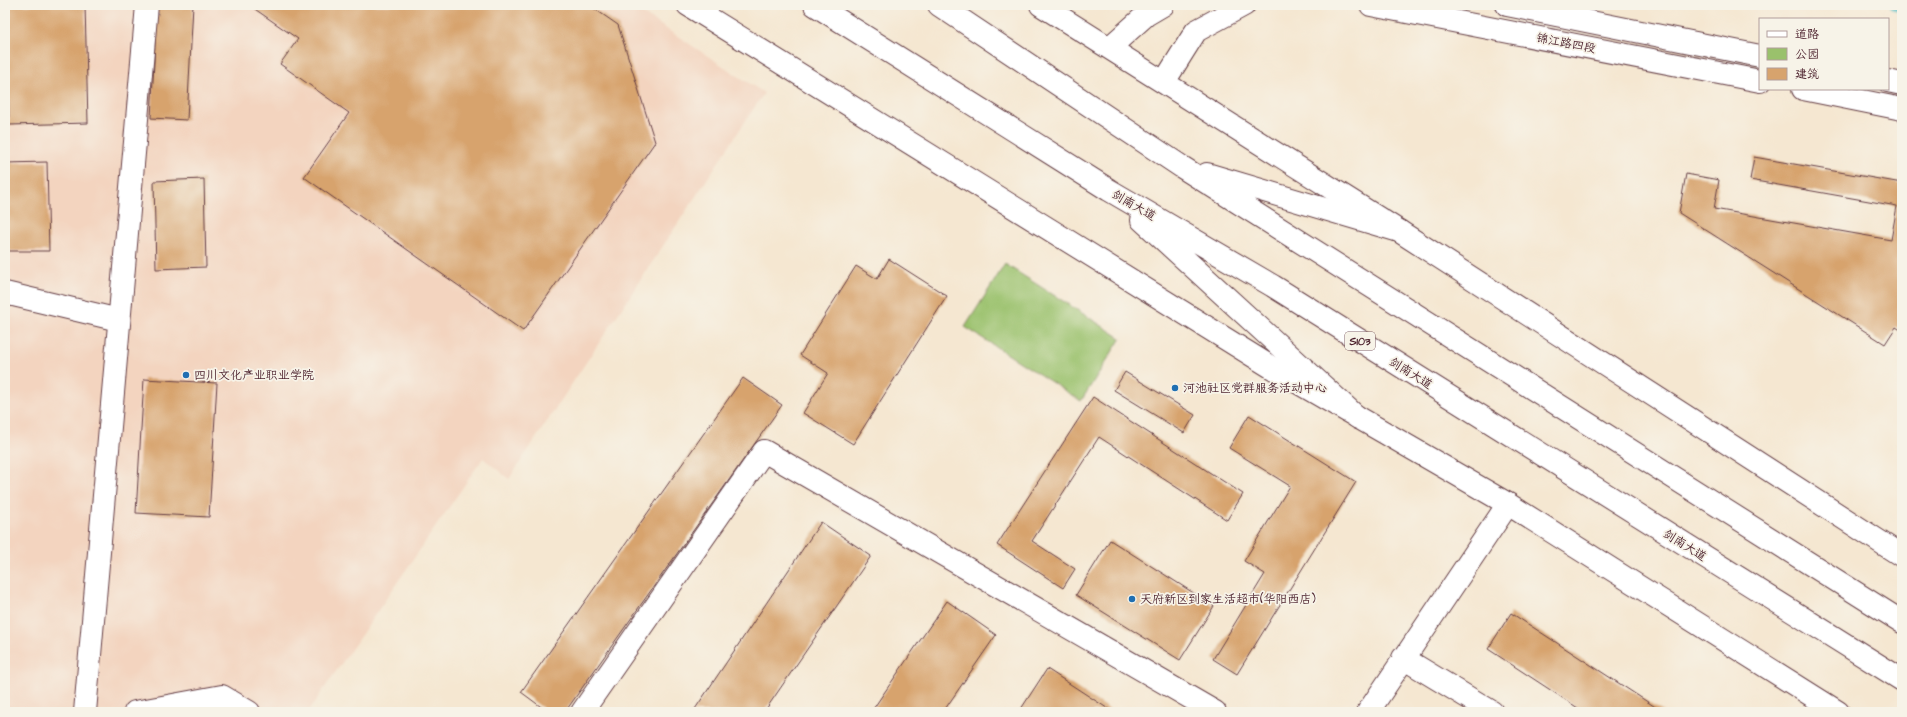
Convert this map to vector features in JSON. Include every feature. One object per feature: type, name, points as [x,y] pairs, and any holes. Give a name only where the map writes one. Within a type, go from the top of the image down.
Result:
[{"type":"main road","points":[[85,712],[147,5]]},
{"type":"main road","points":[[688,5],[1271,368],[1508,504],[1838,712]]},
{"type":"main road","name":"剑南大道","points":[[815,5],[1108,190],[1286,295],[1902,680]]},
{"type":"main road","points":[[939,5],[1182,167],[1902,622]]},
{"type":"main road","points":[[1041,5],[1400,231],[1902,556]]},
{"type":"main road","points":[[1109,48],[1146,15],[1163,5]]},
{"type":"main road","points":[[1164,82],[1196,31],[1244,5]]},
{"type":"main road","name":"锦江路四段","points":[[1371,5],[1759,81]]},
{"type":"main road","points":[[1507,5],[1759,56]]},
{"type":"main road","points":[[1889,82],[1902,84]]},
{"type":"main road","points":[[1808,90],[1902,108]]},
{"type":"main road","points":[[1182,167],[1400,231]]},
{"type":"main road","points":[[1108,190],[1358,418]]},
{"type":"main road","points":[[5,293],[119,320]]},
{"type":"main road","points":[[582,712],[764,451],[1215,712]]},
{"type":"main road","points":[[1368,712],[1508,504]]},
{"type":"main road","points":[[1403,658],[1492,712]]},
{"type":"main road","points":[[135,712],[222,696],[249,712]]},
{"type":"shaded area","points":[[5,5],[630,5],[764,93],[509,479],[483,458],[308,712],[5,712]]},
{"type":"green space","points":[[1005,264],[1121,338],[1081,401],[965,327]]},
{"type":"building","points":[[7,5],[85,5],[88,123],[9,125]]},
{"type":"building","points":[[157,5],[193,5],[187,120],[151,118]]},
{"type":"building","points":[[249,5],[589,5],[618,25],[655,142],[523,331],[304,177],[349,113],[280,64],[298,39]]},
{"type":"building","points":[[1754,157],[1902,183],[1902,331],[1896,327],[1885,344],[1679,213],[1686,174],[1719,180],[1714,209],[1891,240],[1897,206],[1750,180]]},
{"type":"building","points":[[47,162],[49,251],[5,251],[5,163]]},
{"type":"building","points":[[204,179],[206,267],[156,269],[154,181]]},
{"type":"building","points":[[889,259],[947,296],[853,444],[803,413],[828,373],[800,355],[856,266],[877,279]]},
{"type":"building","points":[[1125,372],[1195,415],[1184,433],[1114,390]]},
{"type":"building","points":[[743,378],[782,405],[565,712],[548,712],[521,692]]},
{"type":"building","points":[[144,379],[217,383],[209,517],[136,513]]},
{"type":"building","points":[[1093,397],[1243,494],[1227,520],[1099,437],[1032,541],[1075,569],[1063,588],[997,545]]},
{"type":"building","points":[[1249,415],[1356,482],[1237,674],[1213,659],[1265,574],[1244,561],[1290,486],[1229,448]]},
{"type":"building","points":[[821,522],[871,556],[764,712],[693,712]]},
{"type":"building","points":[[1110,540],[1214,606],[1180,660],[1076,595]]},
{"type":"building","points":[[947,601],[996,635],[943,712],[871,712]]},
{"type":"building","points":[[1511,613],[1663,712],[1584,712],[1488,649]]},
{"type":"building","points":[[1047,669],[1113,712],[1019,712]]},
{"type":"waterway","points":[[1893,5],[1902,7]]},
{"type":"place","name":"四川文化产业职业学院","points":[[186,375]]},
{"type":"place","name":"河池社区党群服务活动中心","points":[[1175,388]]},
{"type":"place","name":"天府新区到家生活超市(华阳西店)","points":[[1132,599]]}]
